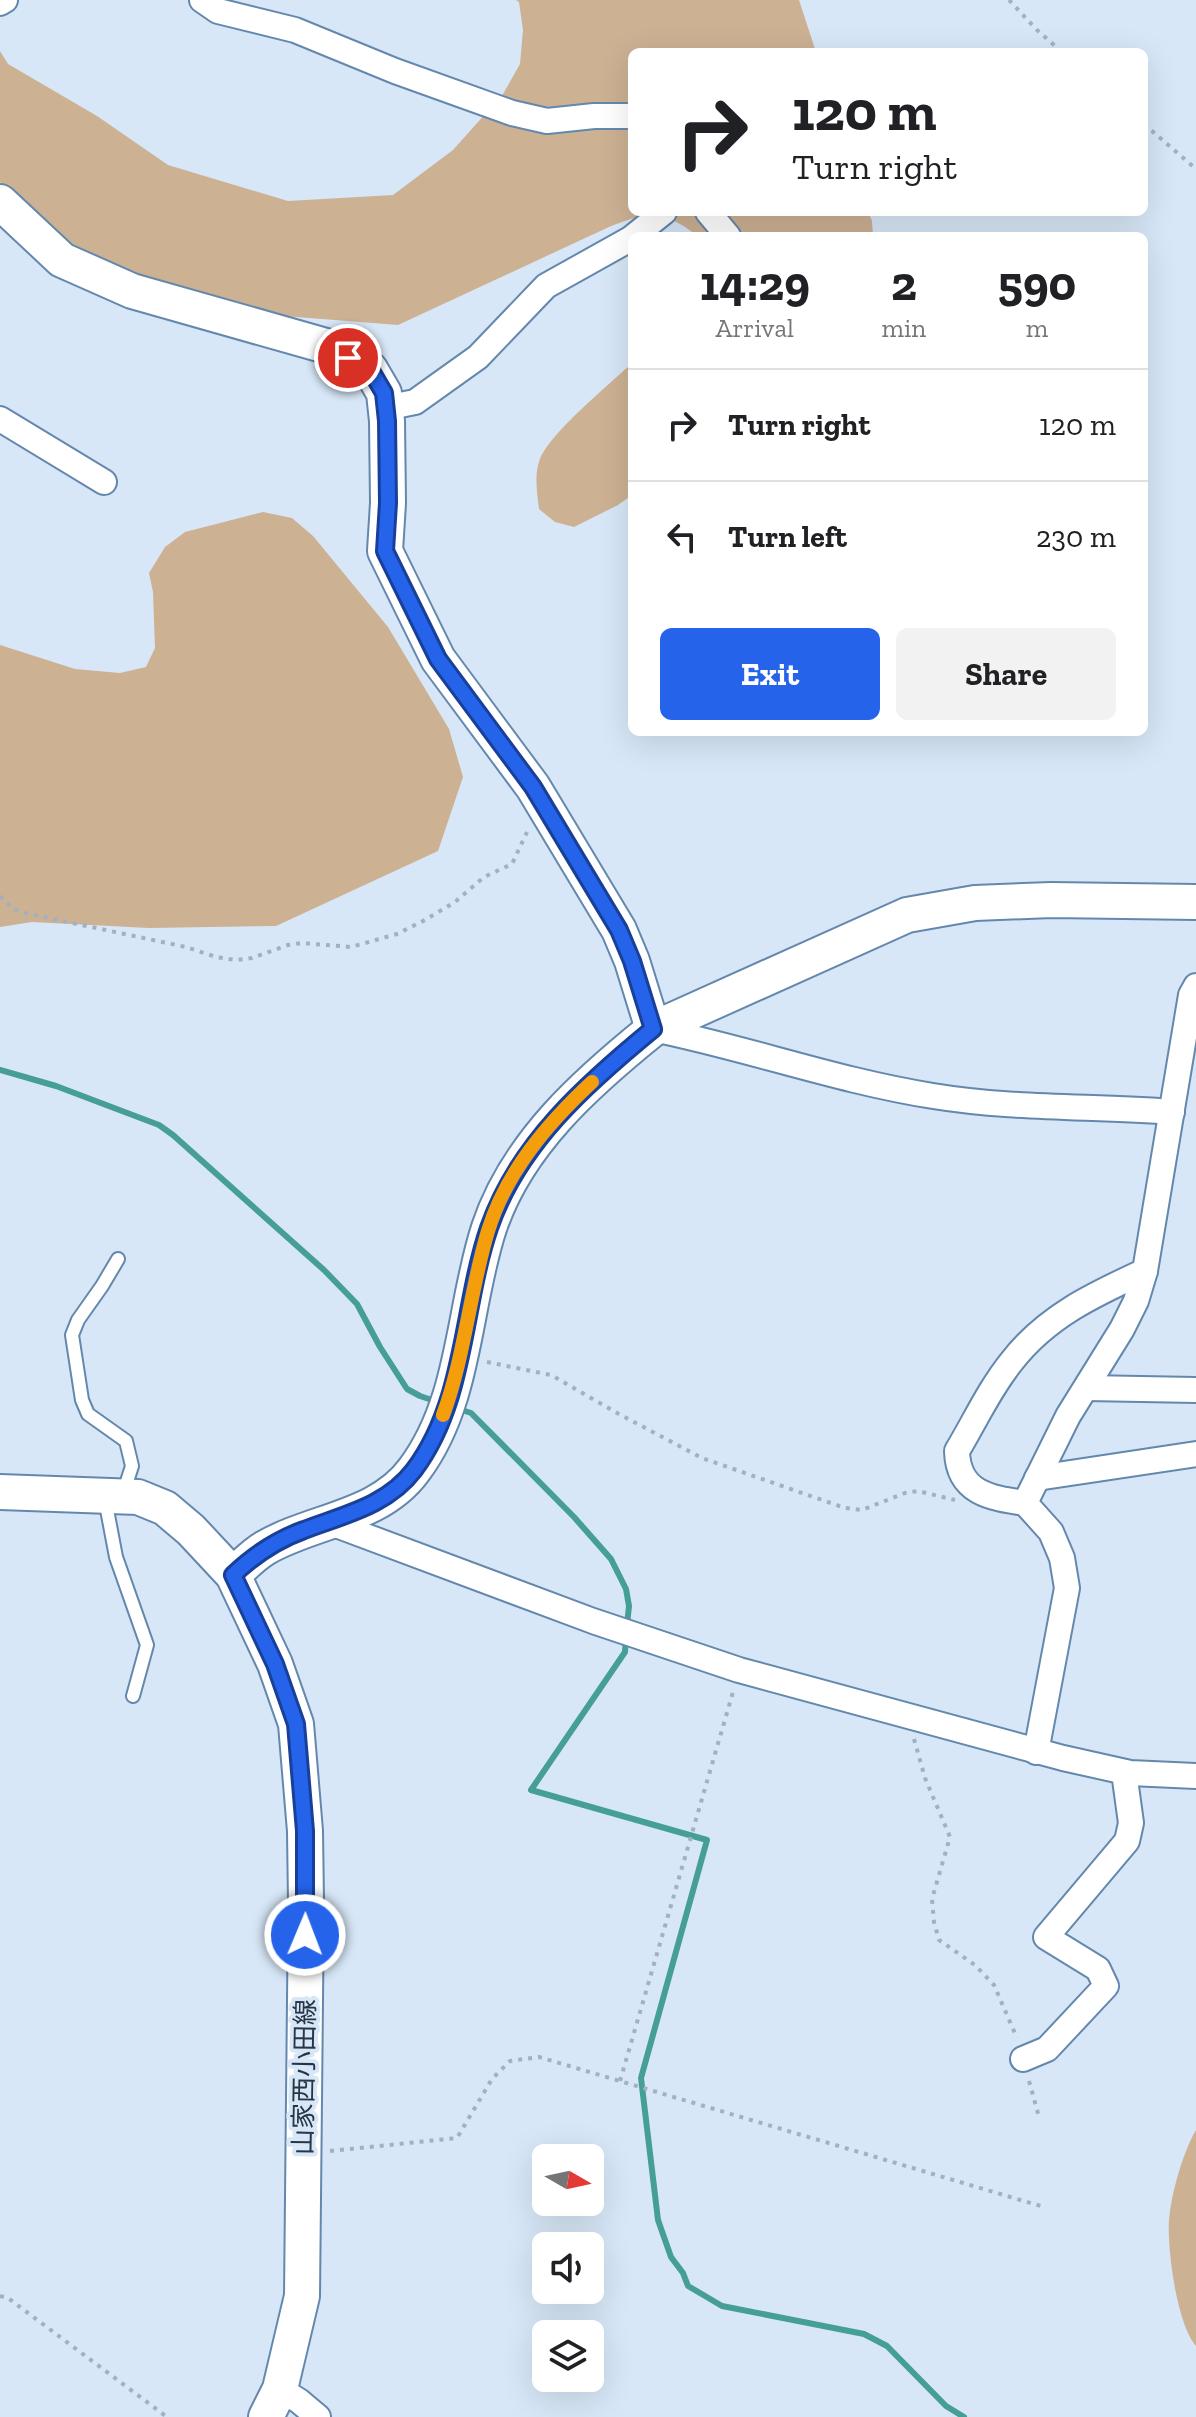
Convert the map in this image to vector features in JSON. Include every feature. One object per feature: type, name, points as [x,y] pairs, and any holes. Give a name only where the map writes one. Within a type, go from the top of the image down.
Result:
[{"type":"street","points":[[202,0],[218,11],[295,30],[395,71],[512,113],[547,121],[628,116]]},
{"type":"street","points":[[3,211],[62,260],[132,291],[326,346],[370,369],[384,393],[388,503],[385,551],[438,659],[541,801],[619,930],[653,1029]]},
{"type":"street","points":[[639,232],[659,216]]},
{"type":"street","points":[[711,216],[725,232]]},
{"type":"street","points":[[385,408],[415,402],[478,357],[546,286],[628,240]]},
{"type":"street","points":[[0,419],[104,482]]},
{"type":"street","points":[[233,1575],[264,1548],[302,1530],[360,1511],[378,1501],[412,1473],[436,1433],[447,1404],[488,1230],[512,1177],[535,1142],[576,1097],[653,1029],[907,915],[975,903],[1051,900],[1196,902]]},
{"type":"street","points":[[1025,1503],[1068,1416],[1136,1301],[1181,1100],[1191,995],[1196,986]]},
{"type":"street","points":[[653,1029],[874,1085],[935,1096],[1015,1105],[1181,1100]]},
{"type":"street","points":[[1036,1752],[1067,1588],[1062,1558],[1051,1532],[1025,1503],[979,1492],[969,1486],[957,1465],[957,1451],[998,1379],[1037,1334],[1087,1297],[1145,1271]]},
{"type":"street","points":[[1086,1388],[1196,1390]]},
{"type":"street","points":[[1037,1478],[1196,1454]]},
{"type":"street","name":"山家西小田線","points":[[0,1492],[138,1497],[165,1508],[191,1530],[233,1575],[275,1664],[296,1724],[305,1831],[302,2296],[273,2403]]},
{"type":"street","points":[[328,1522],[593,1621],[739,1670],[1036,1752],[1124,1772],[1196,1776]]},
{"type":"street","points":[[1023,2059],[1047,2049],[1106,1986],[1098,1969],[1046,1937],[1127,1841],[1131,1823],[1124,1772]]},
{"type":"street","points":[[273,2403],[299,2401],[318,2417],[327,2417]]},
{"type":"lane","points":[[118,1259],[78,1320],[72,1335],[82,1400],[88,1414],[126,1441],[132,1466],[113,1496],[116,1557],[147,1645],[133,1696]]},
{"type":"path","points":[[1009,0],[1057,48]]},
{"type":"path","points":[[1148,127],[1196,169]]},
{"type":"path","points":[[0,896],[13,909],[25,913],[236,960],[302,943],[351,947],[397,934],[425,920],[455,902],[484,877],[512,864],[541,801]]},
{"type":"path","points":[[459,1359],[486,1361],[551,1375],[702,1458],[845,1508],[862,1510],[918,1491],[956,1501]]},
{"type":"path","points":[[620,2081],[739,1670]]},
{"type":"path","points":[[917,1719],[914,1740],[925,1778],[950,1837],[932,1899],[939,1940],[975,1965],[994,1985],[1014,2027],[1039,2117]]},
{"type":"path","points":[[302,2154],[457,2138],[492,2079],[510,2061],[539,2057],[1044,2207]]},
{"type":"path","points":[[0,2296],[8,2298],[167,2417]]},
{"type":"shaded area","points":[[516,0],[799,0],[815,48],[628,48],[628,216],[645,216],[609,227],[398,325],[271,315],[87,261],[0,182],[0,51],[8,64],[97,116],[168,165],[288,201],[393,195],[453,150],[503,94],[520,64],[523,30],[519,2]]},
{"type":"shaded area","points":[[660,216],[870,216],[873,232],[692,232]]},
{"type":"shaded area","points":[[628,367],[628,498],[574,527],[555,522],[539,509],[537,490],[540,459],[568,423]]},
{"type":"shaded area","points":[[263,512],[292,518],[313,536],[388,627],[449,729],[463,777],[438,851],[276,926],[149,928],[32,922],[0,927],[0,645],[75,669],[120,673],[146,667],[155,648],[153,592],[149,573],[165,547],[185,532]]},
{"type":"shaded area","points":[[1196,2130],[1196,2346],[1183,2322],[1169,2233],[1175,2186]]},
{"type":"waterway","points":[[0,1070],[56,1086],[159,1125],[173,1135],[324,1270],[357,1304],[407,1389],[438,1402]]},
{"type":"waterway","points":[[456,1408],[471,1413],[611,1559],[626,1589],[629,1606],[627,1625]]},
{"type":"waterway","points":[[626,1637],[625,1652],[531,1790],[707,1840],[641,2078],[658,2220],[671,2257],[688,2286],[722,2306],[864,2334],[887,2346],[946,2406],[964,2417]]},
{"type":"slow traffic","points":[[443,1415],[458,1365],[488,1230],[500,1201],[535,1142],[592,1082]]},
{"type":"route","points":[[305,1935],[305,1831],[296,1724],[275,1664],[233,1575],[264,1548],[302,1530],[360,1511],[396,1488],[412,1473],[436,1433],[447,1404],[488,1230],[512,1177],[535,1142],[576,1097],[653,1029],[619,930],[533,787],[438,659],[385,551],[388,503],[384,393],[370,369],[348,358]]}]
